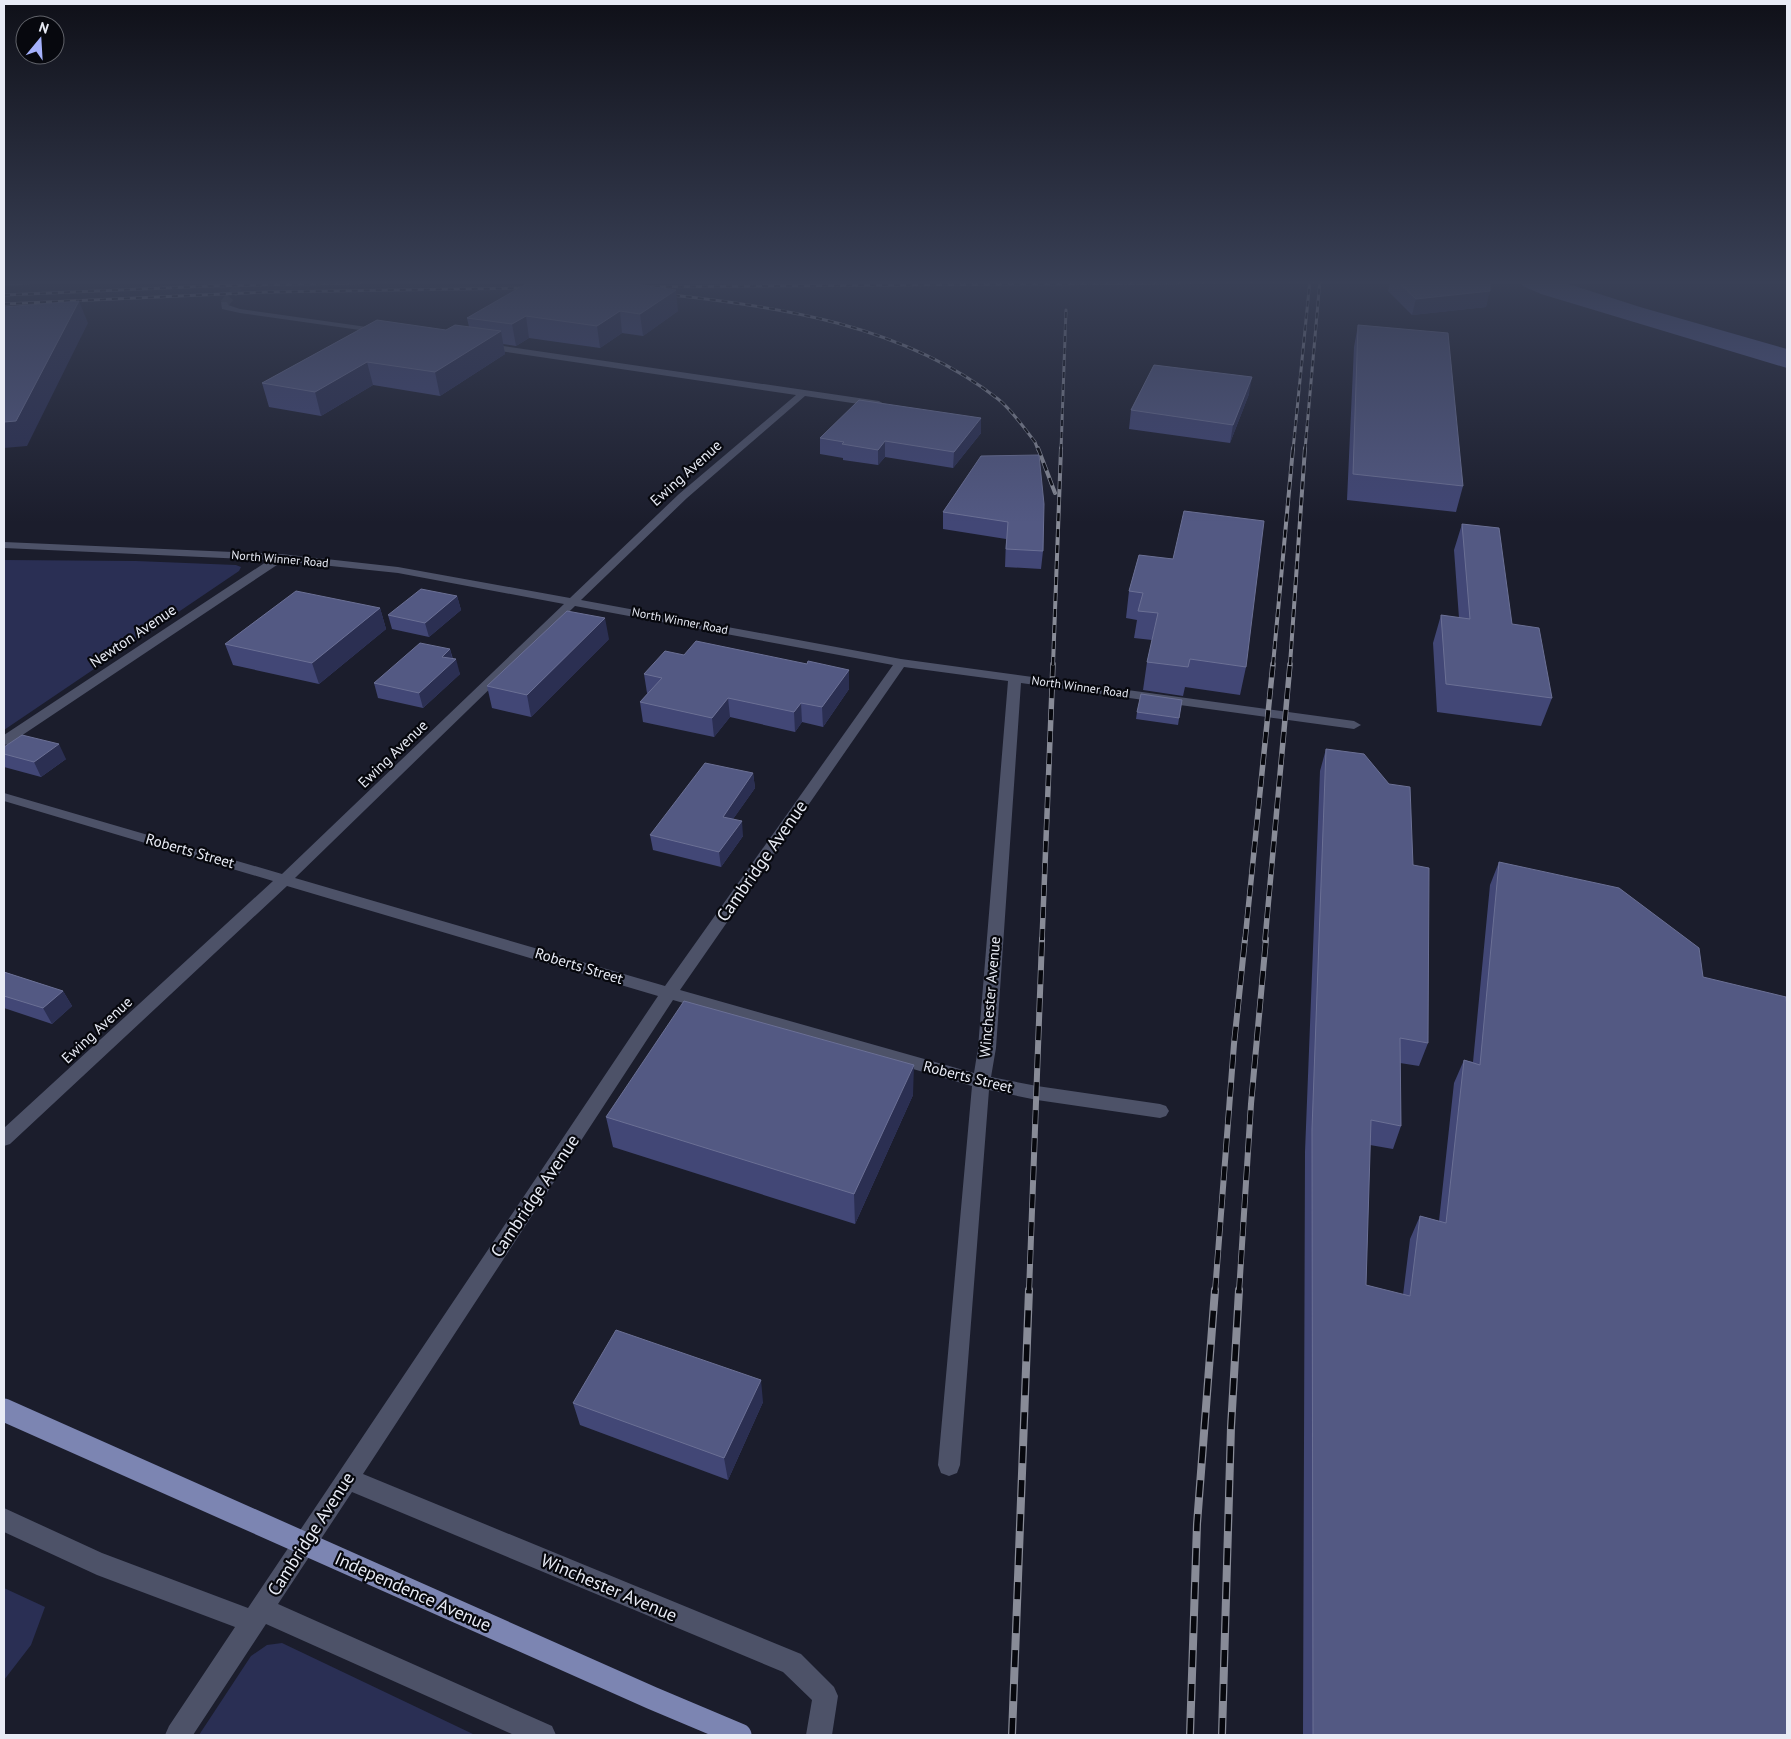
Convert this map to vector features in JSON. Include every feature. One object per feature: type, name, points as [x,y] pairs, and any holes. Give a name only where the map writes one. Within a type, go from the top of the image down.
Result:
[{"type":"main road","name":"Independence Avenue","points":[[4,1410],[643,1694],[740,1735]]},
{"type":"street","points":[[589,361],[888,405]]},
{"type":"street","name":"Ewing Avenue","points":[[4,1139],[286,879],[683,496],[804,392]]},
{"type":"street","name":"North Winner Road","points":[[4,545],[280,557],[398,570],[901,663],[1354,724]]},
{"type":"street","name":"Newton Avenue","points":[[4,741],[280,557]]},
{"type":"street","name":"Cambridge Avenue","points":[[178,1735],[669,993],[901,663]]},
{"type":"street","name":"Winchester Avenue","points":[[949,1465],[981,1082],[987,1048],[1015,678]]},
{"type":"street","name":"Roberts Street","points":[[4,797],[669,993],[981,1082],[1037,1093],[1160,1111]]},
{"type":"street","name":"Winchester Avenue","points":[[347,1479],[792,1664],[825,1696],[820,1735]]},
{"type":"street","points":[[4,1520],[97,1563],[257,1615],[543,1735]]},
{"type":"shaded area","points":[[4,560],[136,561],[236,565],[241,567],[239,571],[4,730]]},
{"type":"shaded area","points":[[4,1588],[45,1607],[31,1645],[4,1680]]},
{"type":"shaded area","points":[[282,1643],[475,1735],[199,1735],[251,1656],[267,1645]]},
{"type":"building","points":[[4,361],[47,361],[16,421],[4,422]]},
{"type":"building","points":[[302,361],[452,361],[435,372],[367,362],[315,392],[262,383]]},
{"type":"building","points":[[1357,361],[1451,361],[1463,486],[1353,474]]},
{"type":"building","points":[[1154,365],[1252,377],[1233,425],[1131,410]]},
{"type":"building","points":[[859,400],[981,418],[954,452],[885,441],[878,450],[820,438]]},
{"type":"building","points":[[1039,455],[1044,504],[1043,551],[1006,549],[1008,522],[943,512],[981,456]]},
{"type":"building","points":[[1184,511],[1264,521],[1246,667],[1190,659],[1188,667],[1147,662],[1158,613],[1138,611],[1143,593],[1129,591],[1139,555],[1173,559]]},
{"type":"building","points":[[1462,524],[1499,528],[1512,624],[1539,628],[1552,698],[1446,684],[1441,615],[1470,619]]},
{"type":"building","points":[[421,589],[457,596],[425,623],[388,615]]},
{"type":"building","points":[[296,591],[380,608],[312,663],[225,644]]},
{"type":"building","points":[[567,611],[605,618],[527,695],[487,686]]},
{"type":"building","points":[[696,641],[807,664],[808,661],[849,670],[822,707],[801,703],[794,712],[728,698],[712,718],[640,702],[662,678],[644,674],[665,651],[684,655]]},
{"type":"building","points":[[420,643],[450,649],[442,657],[456,659],[419,693],[374,683]]},
{"type":"building","points":[[1141,694],[1182,700],[1179,718],[1137,712]]},
{"type":"building","points":[[22,735],[59,744],[34,762],[4,754],[4,747]]},
{"type":"building","points":[[1326,749],[1364,754],[1389,784],[1410,787],[1413,865],[1429,868],[1428,1043],[1400,1038],[1401,1126],[1371,1120],[1366,1285],[1410,1296],[1420,1216],[1446,1223],[1464,1060],[1480,1065],[1499,862],[1619,888],[1699,948],[1703,977],[1786,997],[1787,1735],[1313,1735],[1312,1129]]},
{"type":"building","points":[[705,763],[753,773],[723,817],[742,821],[719,852],[650,835]]},
{"type":"building","points":[[4,972],[63,991],[43,1008],[4,996]]},
{"type":"building","points":[[684,1001],[914,1065],[854,1194],[606,1117]]},
{"type":"building","points":[[616,1330],[761,1380],[724,1458],[573,1403]]},
{"type":"railway","points":[[937,361],[961,374],[998,399],[1022,425],[1035,442],[1038,450]]},
{"type":"railway","points":[[1061,450],[1064,361]]},
{"type":"railway","points":[[1293,450],[1302,361]]},
{"type":"railway","points":[[1305,450],[1313,361]]},
{"type":"railway","points":[[1038,448],[1055,493]]},
{"type":"railway","points":[[1053,665],[1061,448]]},
{"type":"railway","points":[[1273,665],[1293,448]]},
{"type":"railway","points":[[1290,665],[1305,448]]},
{"type":"railway","points":[[1042,940],[1053,664]]},
{"type":"railway","points":[[1245,940],[1273,664]]},
{"type":"railway","points":[[1265,940],[1290,664]]},
{"type":"railway","points":[[1029,1292],[1042,939]]},
{"type":"railway","points":[[1215,1292],[1234,1044],[1245,939]]},
{"type":"railway","points":[[1239,1292],[1251,1104],[1266,939]]},
{"type":"railway","points":[[1012,1735],[1029,1290]]},
{"type":"railway","points":[[1190,1735],[1197,1524],[1215,1290]]},
{"type":"railway","points":[[1222,1735],[1231,1427],[1239,1290]]}]
